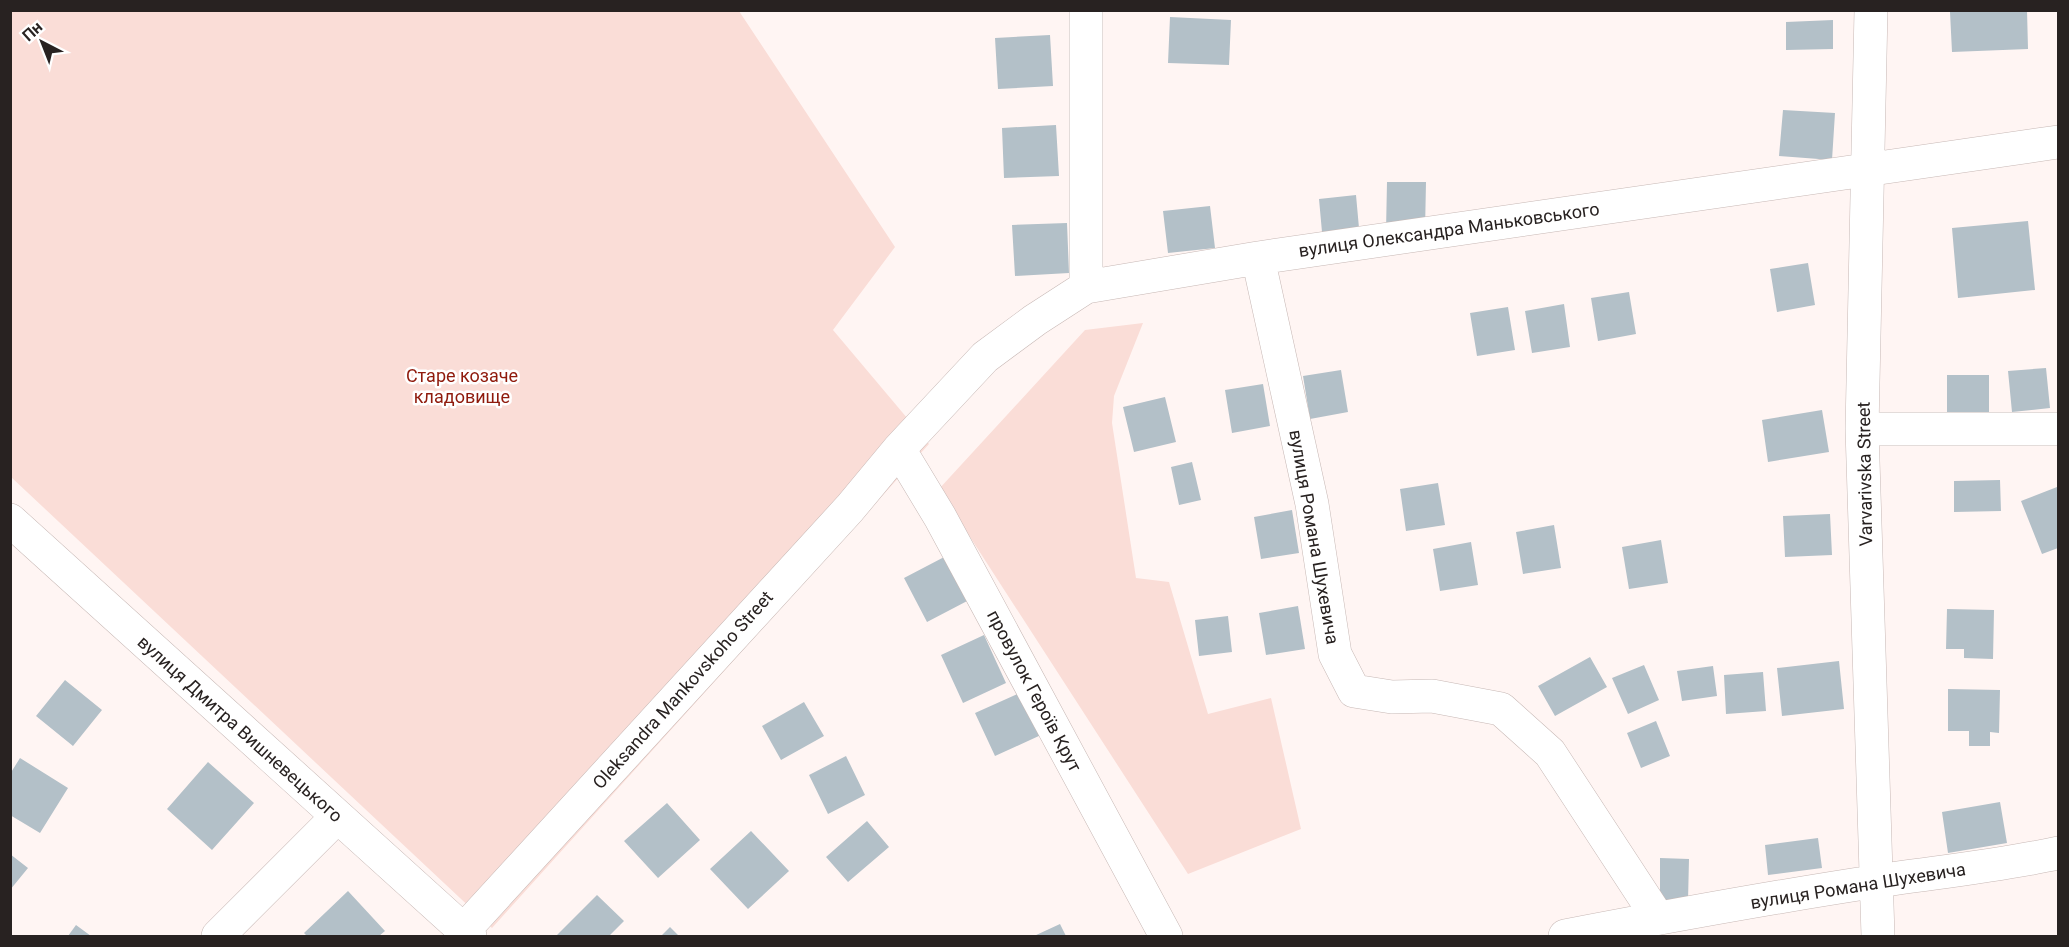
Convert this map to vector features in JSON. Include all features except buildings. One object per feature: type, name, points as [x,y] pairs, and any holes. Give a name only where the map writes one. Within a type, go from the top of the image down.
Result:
[{"type":"street","points":[[1086,10],[1086,287]]},
{"type":"street","name":"Varvarivska Street","points":[[1871,10],[1862,429],[1878,936]]},
{"type":"street","name":"вулиця Олександра Маньковського","points":[[899,448],[985,357],[1035,320],[1086,287],[1258,258],[2058,142]]},
{"type":"street","name":"вулиця Романа Шухевича","points":[[1258,258],[1312,504],[1335,654],[1354,691],[1392,697],[1432,696],[1501,709],[1550,753],[1658,918]]},
{"type":"street","points":[[1862,429],[2058,429]]},
{"type":"street","name":"Oleksandra Mankovskoho Street","points":[[467,933],[850,508],[899,448]]},
{"type":"street","name":"провулок Героїв Крут","points":[[899,448],[940,517],[1166,936]]},
{"type":"street","name":"вулиця Дмитра Вишневецького","points":[[15,536],[467,933]]},
{"type":"street","points":[[218,936],[337,817]]},
{"type":"street","name":"вулиця Романа Шухевича","points":[[1565,936],[1877,881],[2029,860],[2058,853]]},
{"type":"green space","name":"Старе козаче кладовище","points":[[10,11],[739,11],[895,247],[833,330],[929,444],[492,928],[11,477]]},
{"type":"green space","points":[[1143,323],[1114,396],[1112,423],[1136,578],[1169,582],[1208,714],[1271,698],[1301,829],[1188,874],[939,489],[1085,330]]}]
